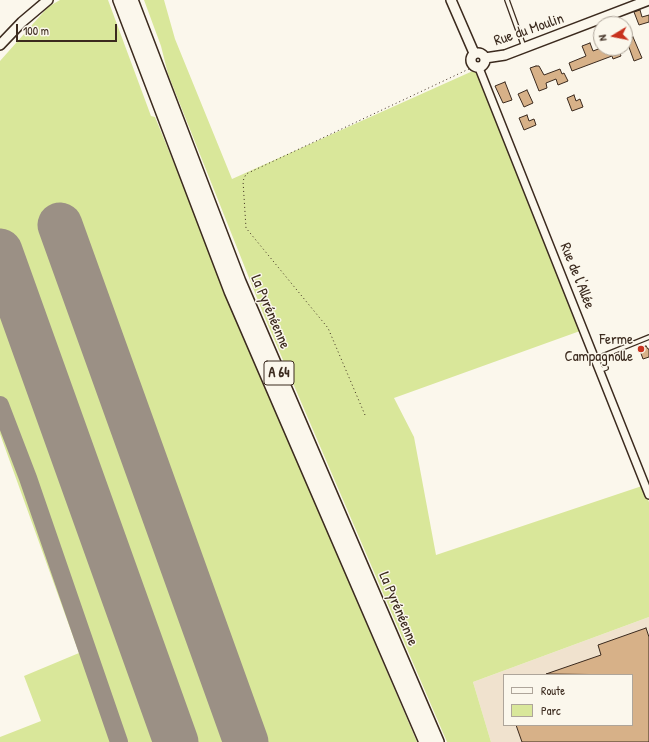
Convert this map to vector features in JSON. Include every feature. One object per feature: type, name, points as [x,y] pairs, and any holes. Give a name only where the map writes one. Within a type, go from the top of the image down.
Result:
[{"type":"highway","name":"La Pyrénéenne","points":[[120,0],[231,291],[426,742]]},
{"type":"highway","name":"La Pyrénéenne","points":[[131,0],[240,282],[437,742]]},
{"type":"street","points":[[0,45],[22,22],[48,0]]},
{"type":"street","name":"Rue du Moulin","points":[[485,58],[497,57],[524,48],[649,0]]},
{"type":"street","points":[[453,1],[474,54]]},
{"type":"street","points":[[474,54],[482,54],[485,58],[484,65],[476,67],[470,59],[474,54]]},
{"type":"street","name":"Rue de l'Allée","points":[[476,67],[595,359],[603,369],[649,495]]},
{"type":"lane","points":[[507,0],[524,48]]},
{"type":"lane","points":[[595,359],[649,337]]},
{"type":"path","points":[[365,415],[328,328],[246,228],[243,181],[246,174],[476,67]]},
{"type":"shaded area","points":[[649,617],[649,742],[491,742],[473,682]]},
{"type":"green space","points":[[60,0],[108,0],[151,116],[155,117],[264,383],[417,742],[0,742],[0,737],[41,721],[24,676],[79,653],[0,434],[0,61],[48,7]]},
{"type":"green space","points":[[144,0],[164,0],[175,39],[232,179],[475,70],[580,331],[394,398],[414,437],[436,555],[642,486],[649,502],[649,617],[473,682],[491,742],[447,742],[265,318],[168,74],[161,46]]},
{"type":"building","points":[[640,10],[642,17],[649,15],[649,22],[639,25],[634,12]]},
{"type":"building","points":[[633,37],[642,58],[634,61],[632,56]]},
{"type":"building","points":[[590,43],[593,56],[612,56],[572,71],[569,63],[586,56],[582,46]]},
{"type":"building","points":[[612,56],[621,56],[613,59]]},
{"type":"building","points":[[539,66],[544,75],[560,69],[568,81],[558,85],[556,79],[546,83],[547,88],[539,91],[530,68]]},
{"type":"building","points":[[505,82],[512,100],[503,103],[495,86]]},
{"type":"building","points":[[527,90],[533,103],[524,107],[518,94]]},
{"type":"building","points":[[574,95],[576,101],[580,99],[583,107],[572,111],[567,98]]},
{"type":"building","points":[[527,115],[529,121],[534,119],[536,125],[524,130],[519,118]]},
{"type":"building","points":[[646,346],[649,349],[649,357],[643,359],[639,348]]},
{"type":"building","points":[[646,628],[649,637],[649,742],[522,742],[516,726],[633,726],[633,674],[546,674],[601,655],[598,645]]},
{"type":"taxiway","points":[[0,405],[28,478],[119,742]]},
{"type":"runway","points":[[60,225],[246,742]]},
{"type":"runway","points":[[0,251],[176,742]]},
{"type":"place","name":"Ferme Campagnolle","points":[[641,349]]}]
